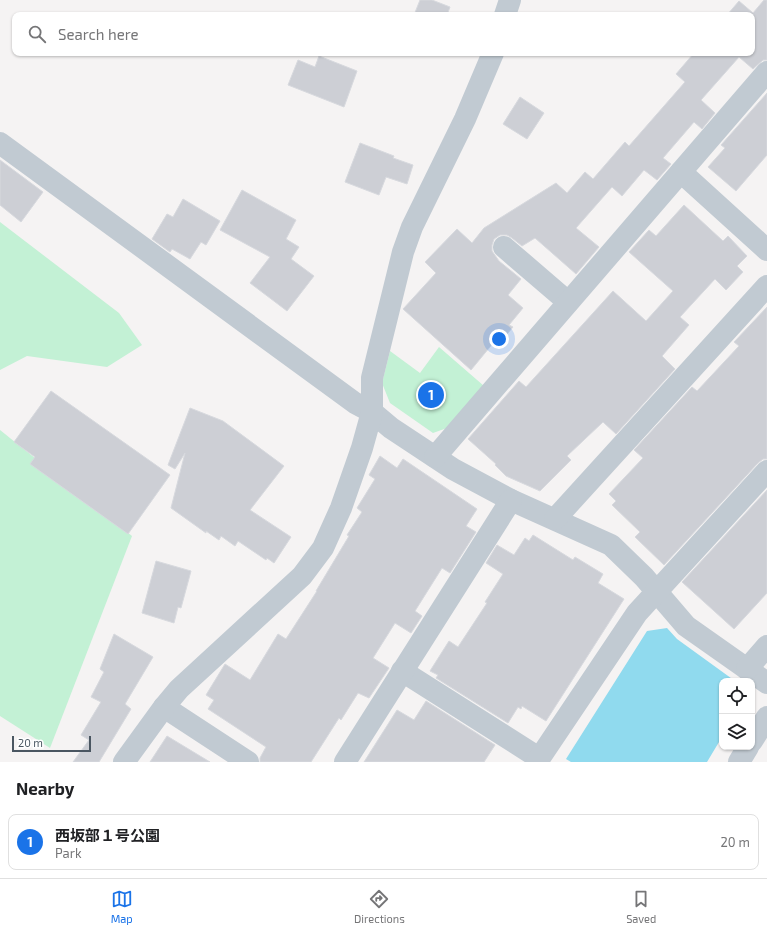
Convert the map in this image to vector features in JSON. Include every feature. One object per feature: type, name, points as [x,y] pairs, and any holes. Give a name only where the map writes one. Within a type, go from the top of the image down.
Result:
[{"type":"street","points":[[506,12],[510,0]]},
{"type":"street","points":[[124,762],[164,707],[179,690],[302,576],[323,548],[341,508],[362,448],[372,412],[372,378],[404,252],[412,227],[465,119],[492,56]]},
{"type":"street","points":[[435,456],[767,72]]},
{"type":"street","points":[[0,143],[355,403],[372,412],[391,428],[453,469],[511,500],[611,545],[644,577],[686,626],[767,683]]},
{"type":"street","points":[[681,172],[767,250]]},
{"type":"street","points":[[504,247],[568,302]]},
{"type":"street","points":[[554,520],[767,286]]},
{"type":"street","points":[[402,671],[538,760],[637,613],[767,471]]},
{"type":"street","points":[[345,762],[511,500]]},
{"type":"street","points":[[747,669],[767,646]]},
{"type":"street","points":[[164,707],[248,762]]},
{"type":"street","points":[[755,736],[767,717]]},
{"type":"street","points":[[739,762],[746,750]]},
{"type":"green space","points":[[0,222],[119,313],[142,345],[107,367],[27,356],[0,370]]},
{"type":"green space","points":[[439,347],[484,386],[447,428],[433,433],[390,403],[382,383],[390,351],[420,373]]},
{"type":"green space","points":[[0,430],[132,536],[50,748],[0,716]]},
{"type":"water","points":[[667,628],[677,639],[731,678],[719,678],[719,742],[707,762],[571,762],[566,759],[647,631]]},
{"type":"building","points":[[420,0],[432,0],[450,7],[448,12],[415,12]]},
{"type":"building","points":[[764,0],[767,0],[767,60],[763,60],[753,69],[739,57],[701,100],[715,113],[702,129],[694,122],[663,158],[671,164],[657,180],[644,170],[622,196],[612,187],[576,228],[599,247],[576,274],[535,238],[522,246],[507,235],[500,235],[494,239],[492,251],[499,261],[521,279],[508,295],[523,308],[509,325],[513,327],[498,345],[494,342],[471,370],[403,309],[436,273],[425,262],[457,229],[472,243],[484,228],[556,183],[567,193],[585,172],[593,179],[625,142],[629,146],[685,82],[676,74],[691,56],[755,56],[754,12]]},
{"type":"building","points":[[739,1],[752,12],[730,12]]},
{"type":"building","points":[[319,56],[357,71],[344,107],[288,85],[298,60],[315,67]]},
{"type":"building","points":[[767,93],[767,155],[736,191],[708,167],[725,148],[721,145]]},
{"type":"building","points":[[520,97],[544,113],[527,139],[503,124]]},
{"type":"building","points":[[360,143],[394,156],[393,158],[413,165],[407,184],[386,177],[379,195],[345,182]]},
{"type":"building","points":[[0,160],[43,192],[21,222],[0,205]]},
{"type":"building","points":[[242,190],[296,220],[286,239],[299,247],[291,259],[314,276],[287,311],[250,283],[270,257],[220,230]]},
{"type":"building","points":[[183,199],[220,221],[206,245],[201,242],[190,259],[172,249],[170,252],[152,239],[167,214],[173,217]]},
{"type":"building","points":[[684,205],[723,241],[728,236],[747,256],[737,266],[743,272],[726,290],[715,279],[680,317],[689,325],[662,356],[675,369],[616,434],[603,422],[567,456],[571,460],[540,491],[506,476],[495,465],[496,464],[468,439],[519,381],[526,387],[613,291],[646,321],[673,291],[629,252],[649,230],[656,236]]},
{"type":"building","points":[[767,307],[767,459],[763,459],[758,463],[664,565],[635,537],[640,532],[612,505],[616,501],[609,494],[643,458],[634,450],[692,387],[697,391],[739,346],[734,342]]},
{"type":"building","points":[[51,391],[170,475],[128,534],[30,464],[35,457],[14,442]]},
{"type":"building","points":[[190,408],[223,421],[284,466],[250,510],[291,537],[274,563],[267,558],[266,560],[238,541],[235,546],[221,536],[219,540],[206,531],[206,533],[171,508],[185,453],[175,469],[168,465]]},
{"type":"building","points":[[380,456],[397,468],[403,459],[477,509],[466,526],[476,532],[450,573],[442,568],[415,611],[422,616],[411,633],[395,623],[373,658],[389,668],[369,698],[358,693],[341,720],[339,718],[311,762],[260,762],[260,758],[266,747],[208,709],[214,700],[206,695],[225,664],[250,680],[278,634],[286,639],[317,591],[349,536],[347,535],[362,512],[357,508],[375,479],[369,475]]},
{"type":"building","points":[[767,490],[767,593],[734,629],[682,582]]},
{"type":"building","points":[[533,535],[573,560],[575,557],[603,574],[598,583],[624,599],[546,721],[522,706],[521,709],[518,707],[508,723],[436,678],[438,675],[430,671],[449,641],[458,647],[487,603],[485,602],[503,574],[486,563],[497,545],[514,555],[525,538],[529,541]]},
{"type":"building","points":[[156,561],[191,571],[181,608],[178,607],[174,623],[142,613]]},
{"type":"building","points":[[114,634],[153,657],[125,704],[131,709],[99,762],[73,762],[89,740],[81,735],[101,702],[91,697],[104,672],[100,669]]},
{"type":"building","points":[[426,701],[495,745],[484,762],[364,762],[397,710],[414,720]]},
{"type":"building","points":[[167,736],[210,762],[150,762]]},
{"type":"place","name":"西坂部１号公園","points":[[431,395]]}]
